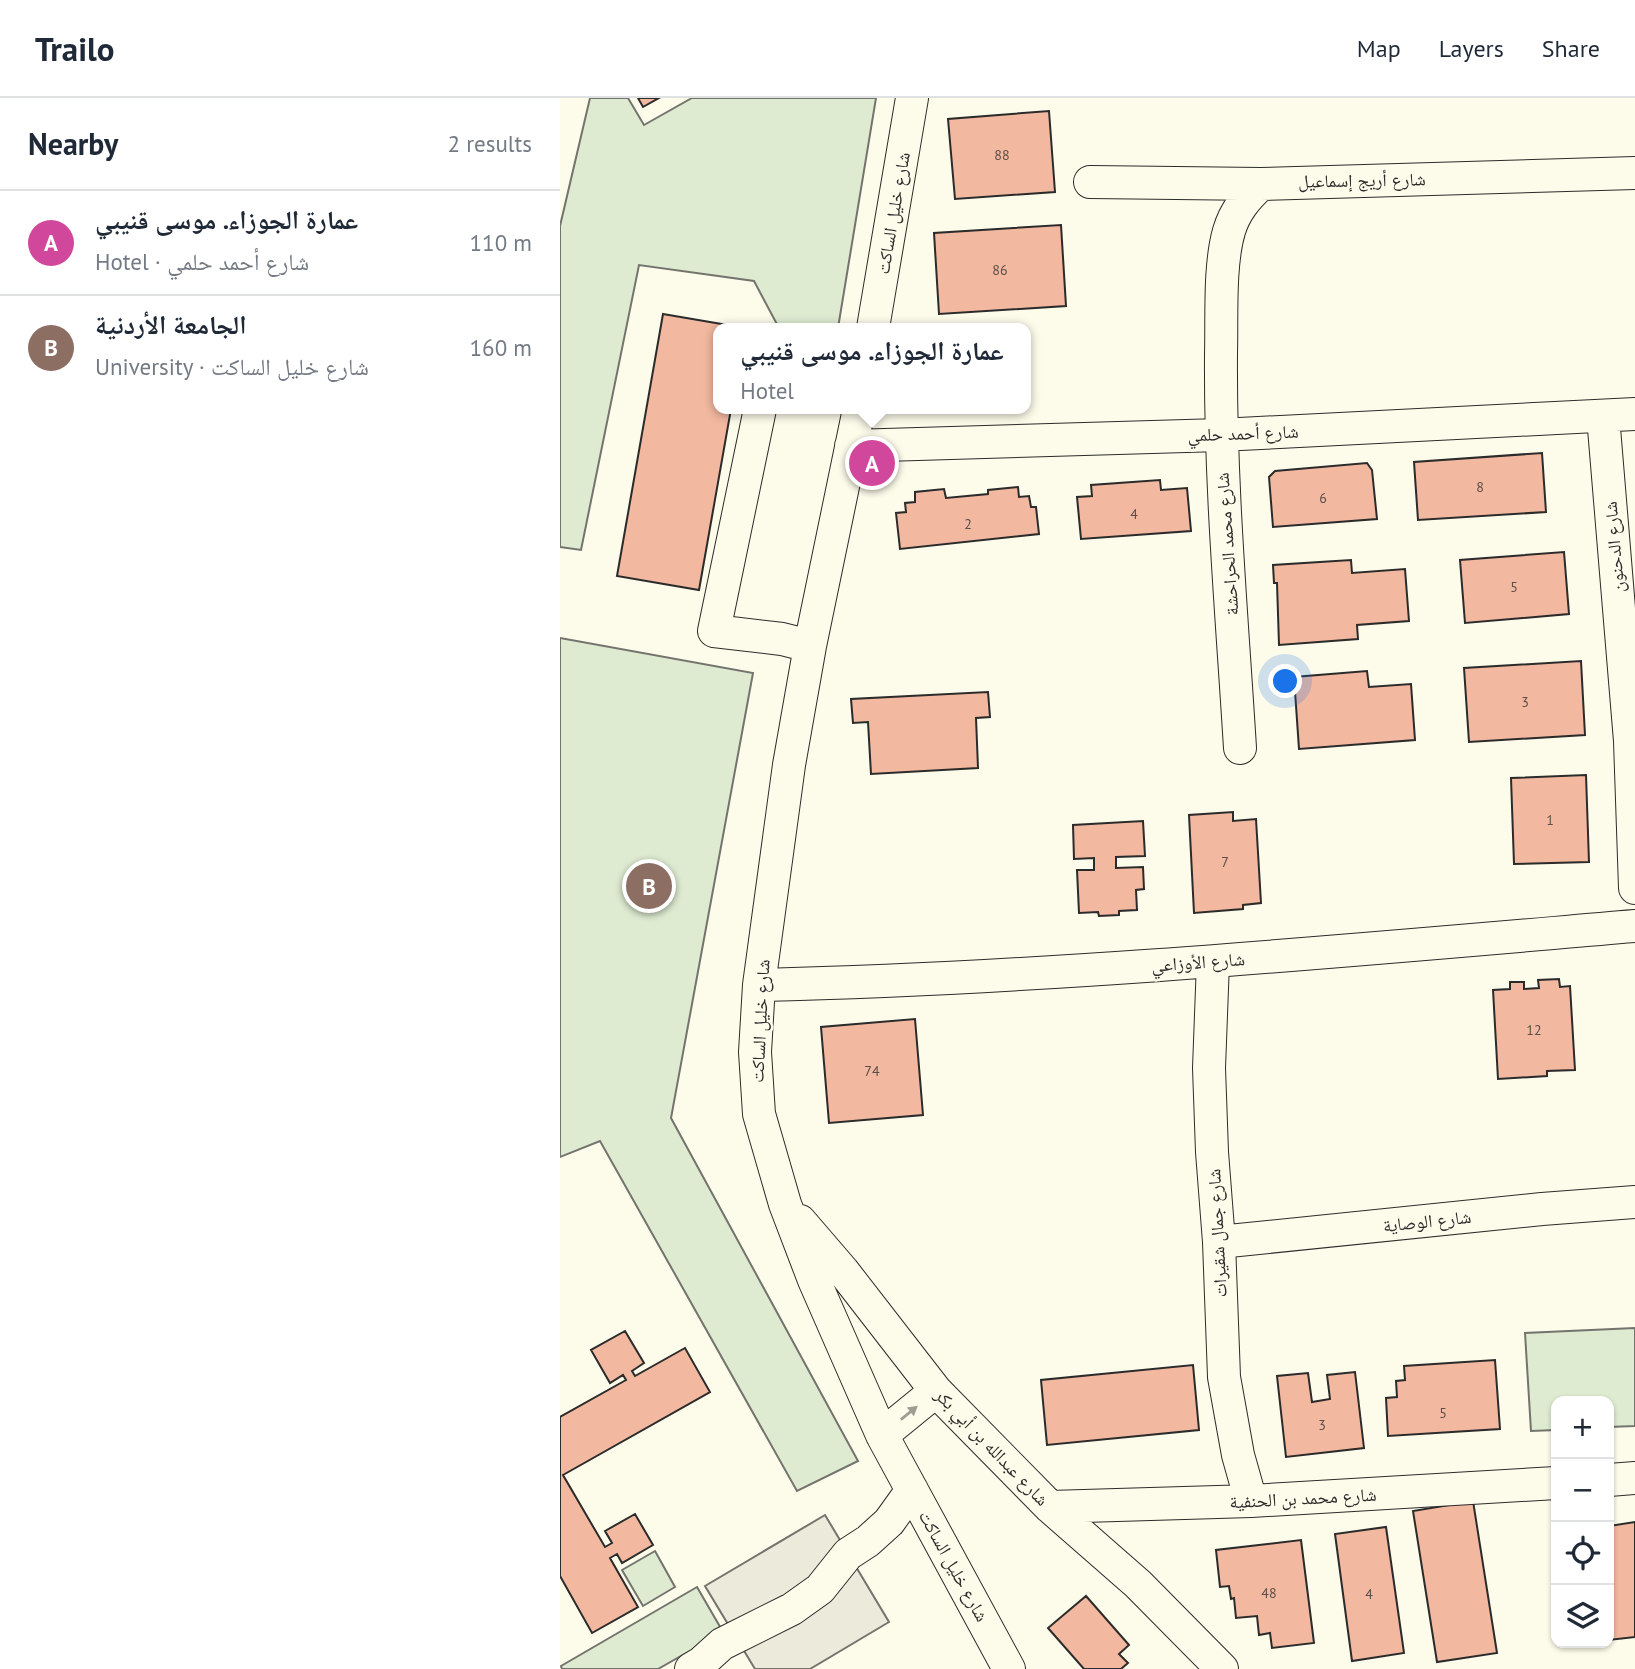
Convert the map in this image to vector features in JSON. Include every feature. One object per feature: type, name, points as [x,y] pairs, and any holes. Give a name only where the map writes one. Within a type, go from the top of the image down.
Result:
[{"type":"street","name":"شارع خليل الساكت","points":[[874,323],[912,98]]},
{"type":"street","name":"شارع أريج إسماعيل","points":[[1090,182],[1261,184],[1635,173]]},
{"type":"street","name":"شارع محمد الحراحشة","points":[[1240,748],[1220,435],[1222,325],[1228,234],[1235,214],[1261,184]]},
{"type":"street","points":[[759,414],[714,631],[782,639],[810,646]]},
{"type":"street","name":"شارع خليل الساكت","points":[[858,414],[810,646],[789,765],[759,985],[755,1052],[759,1114],[785,1204],[828,1315],[882,1435],[1009,1669]]},
{"type":"street","name":"شارع أحمد حلمي","points":[[850,446],[1220,435],[1635,414]]},
{"type":"street","name":"شارع الدحنون","points":[[1603,416],[1632,740],[1635,888]]},
{"type":"street","name":"شارع الأوزاعي","points":[[759,985],[908,981],[1213,962],[1635,926]]},
{"type":"street","name":"شارع جمال شقيرات","points":[[1213,962],[1209,1068],[1212,1152],[1220,1242],[1224,1377],[1236,1444],[1251,1501]]},
{"type":"street","name":"شارع الوصاية","points":[[1220,1242],[1635,1202]]},
{"type":"street","name":"شارع عبدالله بن أبي بكر","points":[[785,1204],[843,1271],[936,1391],[1050,1507],[1138,1584],[1222,1669]]},
{"type":"street","points":[[882,1435],[936,1391]]},
{"type":"street","points":[[1614,1480],[1635,1478]]},
{"type":"street","name":"شارع محمد بن الحنفية","points":[[1050,1507],[1251,1501],[1551,1483]]},
{"type":"street","points":[[691,1669],[722,1644],[792,1609],[820,1589],[848,1554],[868,1541],[888,1521],[912,1490]]},
{"type":"green space","points":[[590,98],[628,98],[644,125],[692,98],[876,98],[839,323],[776,323],[754,281],[639,265],[581,550],[560,547],[560,226]]},
{"type":"green space","points":[[560,638],[753,673],[671,1118],[858,1461],[797,1491],[600,1141],[560,1157]]},
{"type":"green space","points":[[1635,1328],[1635,1426],[1614,1427],[1614,1396],[1551,1396],[1551,1430],[1531,1431],[1525,1333]]},
{"type":"green space","points":[[655,1551],[675,1587],[643,1606],[622,1570]]},
{"type":"green space","points":[[697,1587],[723,1632],[658,1669],[562,1669],[561,1666]]},
{"type":"shaded area","points":[[825,1515],[889,1622],[810,1669],[755,1669],[705,1586]]},
{"type":"building","points":[[638,98],[659,98],[643,107]]},
{"type":"building","points":[[1049,111],[1055,192],[955,199],[948,119]]},
{"type":"building","points":[[1061,225],[1066,306],[939,314],[934,233]]},
{"type":"building","points":[[663,314],[716,323],[713,323],[713,414],[730,414],[699,590],[617,576]]},
{"type":"building","points":[[1542,453],[1546,512],[1418,520],[1414,462]]},
{"type":"building","points":[[1367,463],[1372,470],[1377,519],[1273,527],[1269,477],[1275,471]]},
{"type":"building","points":[[1160,480],[1161,490],[1187,488],[1191,531],[1081,539],[1077,497],[1092,496],[1091,485]]},
{"type":"building","points":[[1018,487],[1019,497],[1029,496],[1031,507],[1036,507],[1039,534],[900,549],[896,513],[906,512],[905,503],[915,502],[915,492],[944,489],[946,498],[988,494],[988,490]]},
{"type":"building","points":[[1564,552],[1569,614],[1465,623],[1460,560]]},
{"type":"building","points":[[1351,560],[1352,573],[1405,569],[1409,621],[1357,625],[1358,639],[1279,645],[1277,583],[1274,583],[1273,565]]},
{"type":"building","points":[[1581,661],[1585,735],[1469,742],[1464,668]]},
{"type":"building","points":[[1367,671],[1369,687],[1411,684],[1415,740],[1299,749],[1294,677]]},
{"type":"building","points":[[988,692],[990,717],[976,718],[978,768],[871,774],[868,722],[853,723],[851,699]]},
{"type":"building","points":[[1586,775],[1589,862],[1514,864],[1511,778]]},
{"type":"building","points":[[1233,812],[1233,821],[1256,819],[1261,903],[1243,905],[1243,909],[1194,913],[1189,815]]},
{"type":"building","points":[[1143,821],[1145,856],[1116,857],[1116,868],[1143,867],[1144,889],[1136,890],[1137,910],[1119,911],[1119,915],[1079,913],[1077,870],[1094,870],[1094,858],[1074,859],[1073,825]]},
{"type":"building","points":[[1559,979],[1560,987],[1570,986],[1575,1070],[1547,1071],[1547,1076],[1498,1079],[1493,990],[1510,989],[1510,982],[1524,982],[1524,989],[1539,988],[1538,980]]},
{"type":"building","points":[[915,1019],[923,1115],[829,1123],[821,1027]]},
{"type":"building","points":[[625,1331],[644,1363],[632,1371],[635,1376],[685,1348],[710,1392],[563,1475],[605,1547],[612,1543],[605,1531],[635,1514],[653,1545],[622,1563],[617,1554],[610,1558],[638,1607],[592,1633],[560,1576],[560,1417],[626,1380],[623,1375],[610,1383],[591,1350]]},
{"type":"building","points":[[1495,1360],[1500,1429],[1388,1436],[1386,1398],[1397,1397],[1396,1381],[1405,1380],[1404,1366]]},
{"type":"building","points":[[1193,1365],[1199,1430],[1047,1445],[1041,1380]]},
{"type":"building","points":[[1355,1372],[1364,1448],[1286,1457],[1277,1376],[1308,1373],[1312,1402],[1330,1399],[1327,1375]]},
{"type":"building","points":[[1473,1501],[1497,1653],[1437,1662],[1413,1511]]},
{"type":"building","points":[[1635,1522],[1635,1637],[1614,1639],[1614,1585],[1614,1525]]},
{"type":"building","points":[[1386,1527],[1404,1653],[1352,1661],[1335,1534]]},
{"type":"building","points":[[1301,1540],[1314,1643],[1272,1648],[1270,1633],[1259,1635],[1257,1616],[1236,1618],[1234,1598],[1231,1599],[1229,1586],[1220,1587],[1216,1550]]},
{"type":"building","points":[[1086,1596],[1129,1645],[1119,1654],[1128,1663],[1121,1669],[1084,1669],[1048,1628]]},
{"type":"place","name":"عمارة الجوزاء. موسى قنيبي","points":[[872,463]]},
{"type":"place","name":"الجامعة الأردنية","points":[[649,886]]}]
